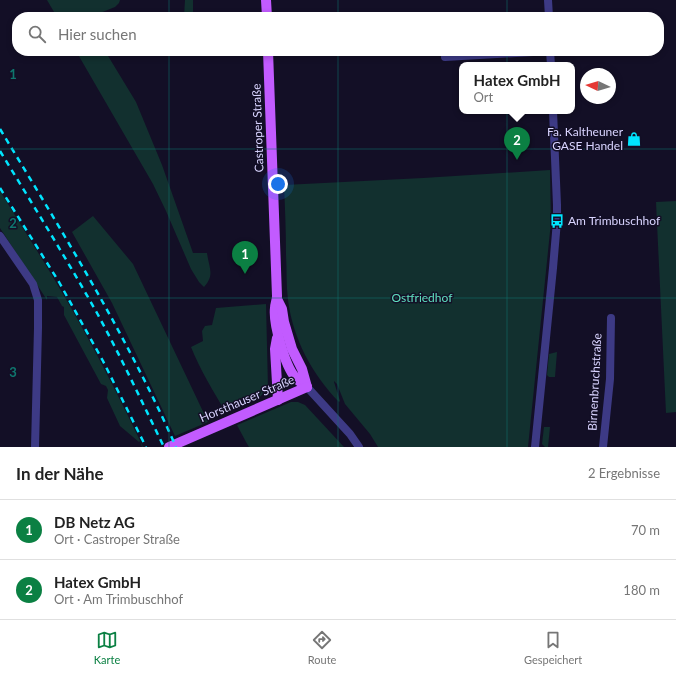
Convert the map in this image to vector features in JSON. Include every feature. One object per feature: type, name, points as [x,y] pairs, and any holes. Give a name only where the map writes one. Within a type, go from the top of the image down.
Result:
[{"type":"main road","points":[[266,0],[267,12]]},
{"type":"main road","name":"Castroper Straße","points":[[268,56],[277,299],[275,309],[277,333],[290,370],[294,376],[307,387]]},
{"type":"main road","name":"Castroper Straße","points":[[277,299],[282,308],[284,322],[292,348],[302,369],[307,387]]},
{"type":"main road","points":[[277,333],[275,349],[278,400]]},
{"type":"main road","name":"Horsthauser Straße","points":[[169,447],[307,387]]},
{"type":"street","points":[[548,0],[548,12]]},
{"type":"street","points":[[535,447],[557,221],[553,114]]},
{"type":"street","points":[[0,236],[33,284],[38,300],[35,447]]},
{"type":"street","name":"Birnenbruchstraße","points":[[603,447],[610,378],[611,318]]},
{"type":"street","name":"Horsthauser Straße","points":[[307,387],[350,434],[359,447]]},
{"type":"green space","points":[[47,0],[120,0],[115,7],[102,12],[54,12]]},
{"type":"green space","points":[[185,0],[193,0],[193,12],[184,12]]},
{"type":"green space","points":[[79,56],[108,56],[136,102],[162,165],[193,253],[207,253],[210,275],[204,287],[191,269],[153,184]]},
{"type":"green space","name":"Ostfriedhof","points":[[550,170],[551,222],[528,447],[378,447],[370,434],[345,404],[337,384],[334,381],[340,401],[339,402],[320,380],[299,342],[294,328],[287,294],[284,185]]},
{"type":"green space","points":[[0,191],[79,322],[112,384],[143,447],[140,441],[139,442],[120,426],[107,398],[108,390],[106,386],[101,384],[64,315],[64,307],[57,297],[47,296],[47,300],[0,228]]},
{"type":"green space","points":[[676,201],[676,412],[666,413],[656,202]]},
{"type":"green space","points":[[93,216],[133,264],[208,422],[175,436],[112,303],[72,232]]},
{"type":"green space","points":[[266,304],[268,388],[258,399],[226,413],[191,347],[203,341],[202,331],[205,326],[212,325],[216,308]]},
{"type":"green space","points":[[557,352],[555,377],[549,377],[547,375],[549,354]]},
{"type":"green space","points":[[291,402],[298,402],[305,405],[344,447],[249,447],[237,425]]},
{"type":"green space","points":[[544,427],[550,427],[548,447],[545,447],[542,444]]},
{"type":"railway","points":[[0,129],[93,285],[137,365],[176,447]]},
{"type":"railway","points":[[0,151],[97,313],[164,447]]},
{"type":"railway","points":[[0,188],[59,282],[103,361],[146,447]]},
{"type":"place","name":"Fa. Kaltheuner GASE Handel","points":[[634,139]]},
{"type":"place","name":"Hatex GmbH","points":[[517,160]]},
{"type":"place","name":"Am Trimbuschhof","points":[[557,221]]},
{"type":"place","name":"DB Netz AG","points":[[245,274]]}]
